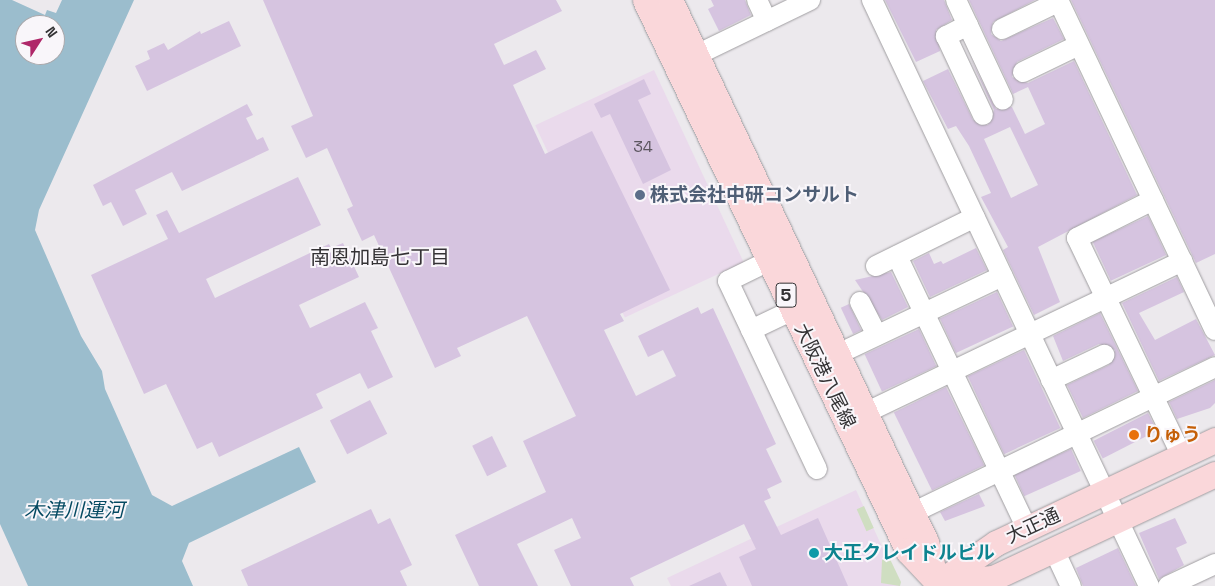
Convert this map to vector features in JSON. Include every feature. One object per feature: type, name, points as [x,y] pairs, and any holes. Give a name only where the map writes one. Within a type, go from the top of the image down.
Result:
[{"type":"main road","name":"大阪港八尾線","points":[[645,0],[686,59],[780,256],[838,354],[912,513],[938,585]]},
{"type":"main road","name":"大阪港八尾線","points":[[670,0],[686,59]]},
{"type":"main road","name":"大阪港八尾線","points":[[780,256],[793,310],[908,551],[938,585]]},
{"type":"main road","name":"大正通","points":[[938,585],[1027,529],[1215,440]]},
{"type":"main road","name":"大正通","points":[[938,585],[996,582],[1054,550],[1215,474]]},
{"type":"street","points":[[757,0],[767,21]]},
{"type":"street","points":[[686,59],[810,0]]},
{"type":"street","points":[[872,0],[1149,586]]},
{"type":"street","points":[[956,0],[1003,100]]},
{"type":"street","points":[[1002,29],[1058,1],[1215,330]]},
{"type":"street","points":[[968,25],[946,36],[983,115]]},
{"type":"street","points":[[1023,72],[1079,45]]},
{"type":"street","points":[[1152,200],[1077,238],[1152,398],[1182,456]]},
{"type":"street","points":[[876,266],[975,218]]},
{"type":"street","points":[[780,256],[728,281],[817,470]]},
{"type":"street","points":[[897,256],[1001,469],[1027,529]]},
{"type":"street","points":[[865,413],[1182,261]]},
{"type":"street","points":[[838,354],[1002,276]]},
{"type":"street","points":[[860,302],[877,336]]},
{"type":"street","points":[[751,330],[793,310]]},
{"type":"street","points":[[1051,380],[1104,355]]},
{"type":"street","points":[[912,513],[1215,368]]},
{"type":"street","points":[[1054,550],[1071,586]]},
{"type":"street","points":[[1168,586],[1215,564]]},
{"type":"shaded area","name":"株式会社中研コンサルト","points":[[654,70],[744,262],[625,318],[535,125]]},
{"type":"shaded area","points":[[856,490],[900,586],[671,586],[667,578]]},
{"type":"green space","points":[[864,506],[874,528],[866,531],[857,509]]},
{"type":"green space","points":[[889,557],[901,582],[900,586],[881,583],[882,560]]},
{"type":"water","name":"木津川運河","points":[[0,0],[12,0],[45,15],[47,10],[56,13],[62,0],[134,0],[39,210],[35,230],[81,336],[102,371],[105,389],[152,495],[172,506],[299,447],[316,482],[189,543],[182,561],[193,586],[28,586],[0,524]]},
{"type":"building","points":[[263,0],[556,0],[562,11],[494,44],[504,65],[536,50],[546,69],[513,85],[545,154],[592,131],[670,290],[620,314],[624,321],[604,330],[636,396],[676,376],[663,350],[648,357],[638,336],[698,307],[701,314],[713,308],[776,444],[766,449],[782,482],[767,489],[771,498],[764,501],[781,535],[818,518],[848,586],[752,586],[739,557],[756,549],[744,524],[630,578],[634,586],[571,586],[554,550],[581,538],[572,518],[517,544],[538,586],[479,586],[455,535],[546,492],[523,441],[576,416],[527,316],[457,348],[461,356],[435,368],[374,235],[362,241],[347,209],[353,206],[327,148],[306,158],[291,126],[313,116]]},
{"type":"building","points":[[711,0],[745,0],[751,15],[719,31],[708,9],[714,6]]},
{"type":"building","points":[[885,0],[944,0],[952,20],[936,30],[940,51],[916,62]]},
{"type":"building","points":[[969,0],[1035,0],[993,22],[991,34],[1001,41],[1053,18],[1064,39],[1017,62],[1012,77],[1028,83],[1074,61],[1137,195],[1038,247],[1060,302],[1034,315],[1003,250],[1008,247],[981,197],[991,193],[969,146],[956,126],[948,129],[923,81],[948,69],[973,120],[988,125],[994,110],[970,58],[996,109],[1012,107],[1025,134],[1045,124],[1028,87],[1013,94]],"holes":[[[1010,127],[1038,185],[1011,198],[984,139]]]},
{"type":"building","points":[[1071,0],[1215,0],[1215,254],[1196,263]]},
{"type":"building","points":[[229,21],[241,46],[147,91],[135,66],[150,59],[147,51],[164,43],[168,50],[200,31],[201,34]]},
{"type":"building","name":"株式会社中研コンサルト","points":[[644,79],[651,94],[638,100],[671,170],[643,184],[610,114],[601,118],[594,104]]},
{"type":"building","points":[[247,104],[253,115],[246,118],[257,140],[263,137],[269,150],[182,191],[172,172],[135,190],[147,214],[123,226],[111,202],[103,206],[93,185]]},
{"type":"building","points":[[298,177],[321,225],[206,279],[215,298],[329,244],[331,248],[343,243],[359,277],[299,305],[310,328],[365,302],[378,328],[371,331],[393,377],[368,389],[360,373],[316,394],[323,408],[219,457],[212,442],[197,449],[166,384],[144,394],[91,275],[168,239],[156,215],[167,210],[179,233]]},
{"type":"building","points":[[1148,216],[1166,255],[1111,281],[1093,242]]},
{"type":"building","points":[[976,248],[987,270],[930,297],[913,261],[929,253],[934,264],[941,261],[943,264]]},
{"type":"building","points":[[891,272],[908,307],[882,320],[855,280]]},
{"type":"building","points":[[1177,277],[1184,292],[1139,313],[1155,340],[1196,319],[1215,355],[1159,381],[1122,303]]},
{"type":"building","points":[[997,292],[1013,326],[956,353],[940,319]]},
{"type":"building","points":[[849,304],[861,330],[853,334],[841,308]]},
{"type":"building","points":[[1100,313],[1138,391],[1083,418],[1067,385],[1109,365],[1115,350],[1099,344],[1063,361],[1053,336]]},
{"type":"building","points":[[919,329],[936,366],[882,392],[865,354]]},
{"type":"building","points":[[1024,350],[1060,428],[1004,454],[968,376]]},
{"type":"building","points":[[1215,380],[1215,403],[1210,408],[1177,419],[1169,402]]},
{"type":"building","points":[[946,387],[984,465],[932,491],[894,412]]},
{"type":"building","points":[[370,400],[387,434],[347,454],[330,420]]},
{"type":"building","points":[[1148,413],[1157,431],[1103,459],[1094,441]]},
{"type":"building","points":[[492,436],[507,467],[487,476],[472,446]]},
{"type":"building","points":[[1071,449],[1081,471],[1024,496],[1014,474]]},
{"type":"building","points":[[979,494],[985,506],[945,521],[940,512]]},
{"type":"building","points":[[371,509],[378,524],[390,518],[412,565],[400,571],[407,586],[248,586],[241,570]]},
{"type":"building","points":[[1175,518],[1187,543],[1176,548],[1184,565],[1159,579],[1139,533]]},
{"type":"building","points":[[1118,548],[1136,586],[1083,586],[1076,568]]},
{"type":"building","points":[[720,572],[727,586],[689,586]]},
{"type":"place","name":"株式会社中研コンサルト","points":[[640,195]]},
{"type":"place","name":"りゅう","points":[[1134,435]]},
{"type":"place","name":"大正クレイドルビル","points":[[814,553]]},
{"type":"district","name":"南恩加島七丁目","points":[[380,257]]}]
